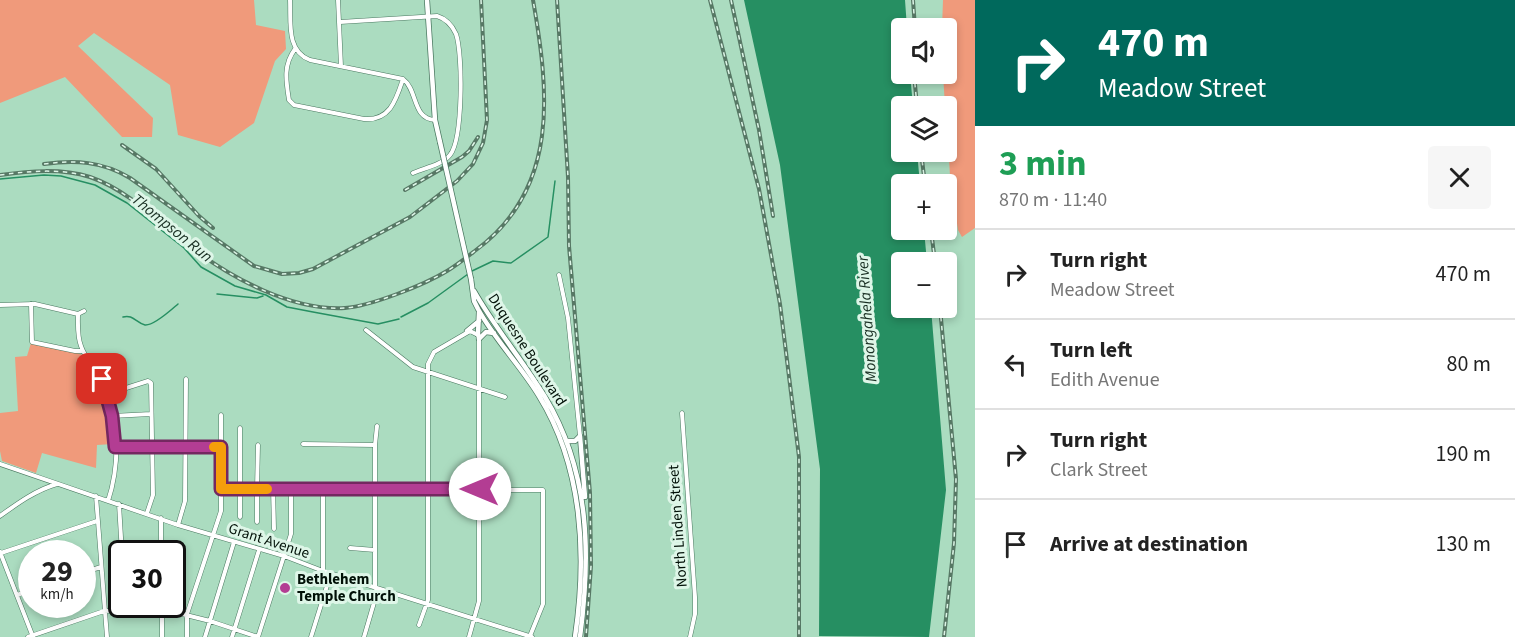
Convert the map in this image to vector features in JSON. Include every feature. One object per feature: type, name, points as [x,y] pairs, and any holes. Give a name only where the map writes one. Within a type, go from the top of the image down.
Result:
[{"type":"main road","name":"Duquesne Boulevard","points":[[427,0],[435,120],[478,309],[538,393],[565,442],[575,486],[579,526],[575,637]]},
{"type":"main road","name":"Duquesne Boulevard","points":[[473,289],[490,319],[545,397],[579,479],[585,520],[585,585],[580,637]]},
{"type":"main road","points":[[478,309],[479,337]]},
{"type":"main road","points":[[467,331],[479,321]]},
{"type":"main road","points":[[479,337],[486,332],[494,333]]},
{"type":"main road","points":[[565,442],[575,441],[580,436]]},
{"type":"main road","points":[[579,526],[585,520],[580,436]]},
{"type":"street","points":[[290,0],[292,39],[295,49],[301,56],[310,60],[403,79],[409,85],[423,115],[427,119],[435,120]]},
{"type":"street","points":[[338,0],[340,66]]},
{"type":"street","points":[[340,22],[428,16],[445,18],[451,24],[456,36],[461,79],[457,136],[447,158],[412,173]]},
{"type":"street","points":[[295,49],[288,60],[286,74],[289,100],[294,105],[364,119],[376,118],[390,110],[403,79]]},
{"type":"street","points":[[560,275],[568,318],[580,436]]},
{"type":"street","points":[[31,304],[32,342],[83,351]]},
{"type":"street","points":[[0,305],[31,304],[78,314],[84,311]]},
{"type":"street","points":[[78,314],[79,338],[83,351],[98,372],[106,391],[112,416],[115,447],[114,481],[108,501]]},
{"type":"street","points":[[366,330],[404,361],[428,372],[505,397]]},
{"type":"street","points":[[419,625],[428,600],[428,372],[432,355],[467,331],[479,337],[480,489],[479,601],[469,637]]},
{"type":"street","points":[[178,525],[185,501],[186,379]]},
{"type":"street","points":[[106,391],[123,390],[150,382],[153,495],[147,513]]},
{"type":"street","name":"North Linden Street","points":[[682,413],[695,606],[690,637]]},
{"type":"street","points":[[112,416],[151,414]]},
{"type":"street","points":[[187,637],[187,614],[221,511],[221,415]]},
{"type":"street","points":[[364,637],[377,588],[375,445],[377,426]]},
{"type":"street","points":[[240,428],[240,517]]},
{"type":"street","points":[[303,444],[375,445]]},
{"type":"street","points":[[256,522],[258,445]]},
{"type":"street","points":[[115,447],[221,447]]},
{"type":"street","name":"Grant Avenue","points":[[0,464],[178,525],[284,556],[323,571],[531,637]]},
{"type":"street","points":[[0,516],[45,487],[57,483]]},
{"type":"street","points":[[221,489],[543,490],[543,604],[531,637]]},
{"type":"street","points":[[273,489],[274,528]]},
{"type":"street","points":[[187,614],[258,637],[291,534],[291,489]]},
{"type":"street","points":[[323,489],[323,571]]},
{"type":"street","points":[[96,496],[107,637]]},
{"type":"street","points":[[119,504],[121,540]]},
{"type":"street","points":[[161,518],[161,540]]},
{"type":"street","points":[[97,521],[0,552],[31,636],[108,611]]},
{"type":"street","points":[[205,637],[234,542]]},
{"type":"street","points":[[350,548],[375,550]]},
{"type":"street","points":[[232,637],[259,550]]},
{"type":"street","points":[[96,569],[101,567]]},
{"type":"street","points":[[311,637],[331,573]]},
{"type":"street","points":[[162,618],[162,637]]},
{"type":"shaded area","points":[[0,0],[254,0],[256,25],[285,31],[286,49],[275,61],[254,123],[220,147],[178,135],[170,85],[94,33],[78,46],[153,118],[152,137],[122,137],[65,77],[0,103]]},
{"type":"shaded area","points":[[943,0],[975,0],[975,228],[962,237],[957,223],[957,174],[950,174],[949,162],[957,162],[957,96],[944,96],[944,84],[957,84],[957,18],[942,18]]},
{"type":"shaded area","points":[[31,343],[81,354],[102,385],[113,444],[97,445],[96,468],[42,453],[36,473],[2,461],[0,413],[18,411],[15,357],[27,356]]},
{"type":"water","name":"Monongahela River","points":[[744,0],[905,0],[906,18],[891,18],[891,84],[911,84],[912,96],[891,96],[891,162],[918,162],[919,174],[891,174],[891,240],[925,240],[926,252],[891,252],[891,318],[932,318],[946,490],[929,637],[819,636],[820,469],[780,165]]},
{"type":"waterway","name":"Thompson Run","points":[[0,179],[44,175],[61,176],[95,185],[127,203],[184,248],[201,267],[235,286],[266,295],[287,307],[378,324],[399,319]]},
{"type":"waterway","name":"Thompson Run","points":[[472,271],[493,261],[511,263],[548,237],[555,181]]},
{"type":"waterway","name":"Thompson Run","points":[[401,317],[428,303],[468,274]]},
{"type":"waterway","points":[[217,294],[257,298],[263,296]]},
{"type":"waterway","points":[[123,317],[149,325],[178,304]]},
{"type":"railway","points":[[44,164],[88,163],[120,172],[254,266],[282,274],[313,269],[410,217],[457,181],[473,164],[483,143],[487,120],[481,0]]},
{"type":"railway","points":[[0,175],[56,171],[79,174],[104,183],[130,199],[224,270],[243,281],[284,298],[325,308],[345,308],[383,299],[425,282],[458,264],[503,225],[523,198],[535,168],[542,136],[544,103],[543,69],[533,0]]},
{"type":"railway","points":[[557,0],[568,177],[569,246],[590,493],[591,566],[586,637]]},
{"type":"railway","points":[[710,0],[759,189],[780,304],[799,457],[799,637]]},
{"type":"railway","points":[[731,0],[759,130],[773,216]]},
{"type":"railway","points":[[913,0],[914,18]]},
{"type":"railway","points":[[915,84],[916,96]]},
{"type":"railway","points":[[405,190],[462,157],[478,137]]},
{"type":"railway","points":[[122,145],[156,169],[213,228]]},
{"type":"railway","points":[[922,162],[924,174]]},
{"type":"railway","points":[[932,240],[934,252]]},
{"type":"railway","points":[[941,318],[956,479],[954,543],[944,637]]},
{"type":"slow traffic","points":[[214,447],[221,447],[221,489],[267,489]]},
{"type":"place","name":"Bethlehem Temple Church","points":[[285,588]]},
{"type":"route","points":[[102,379],[112,416],[115,447],[221,447],[221,489],[480,489]]}]
